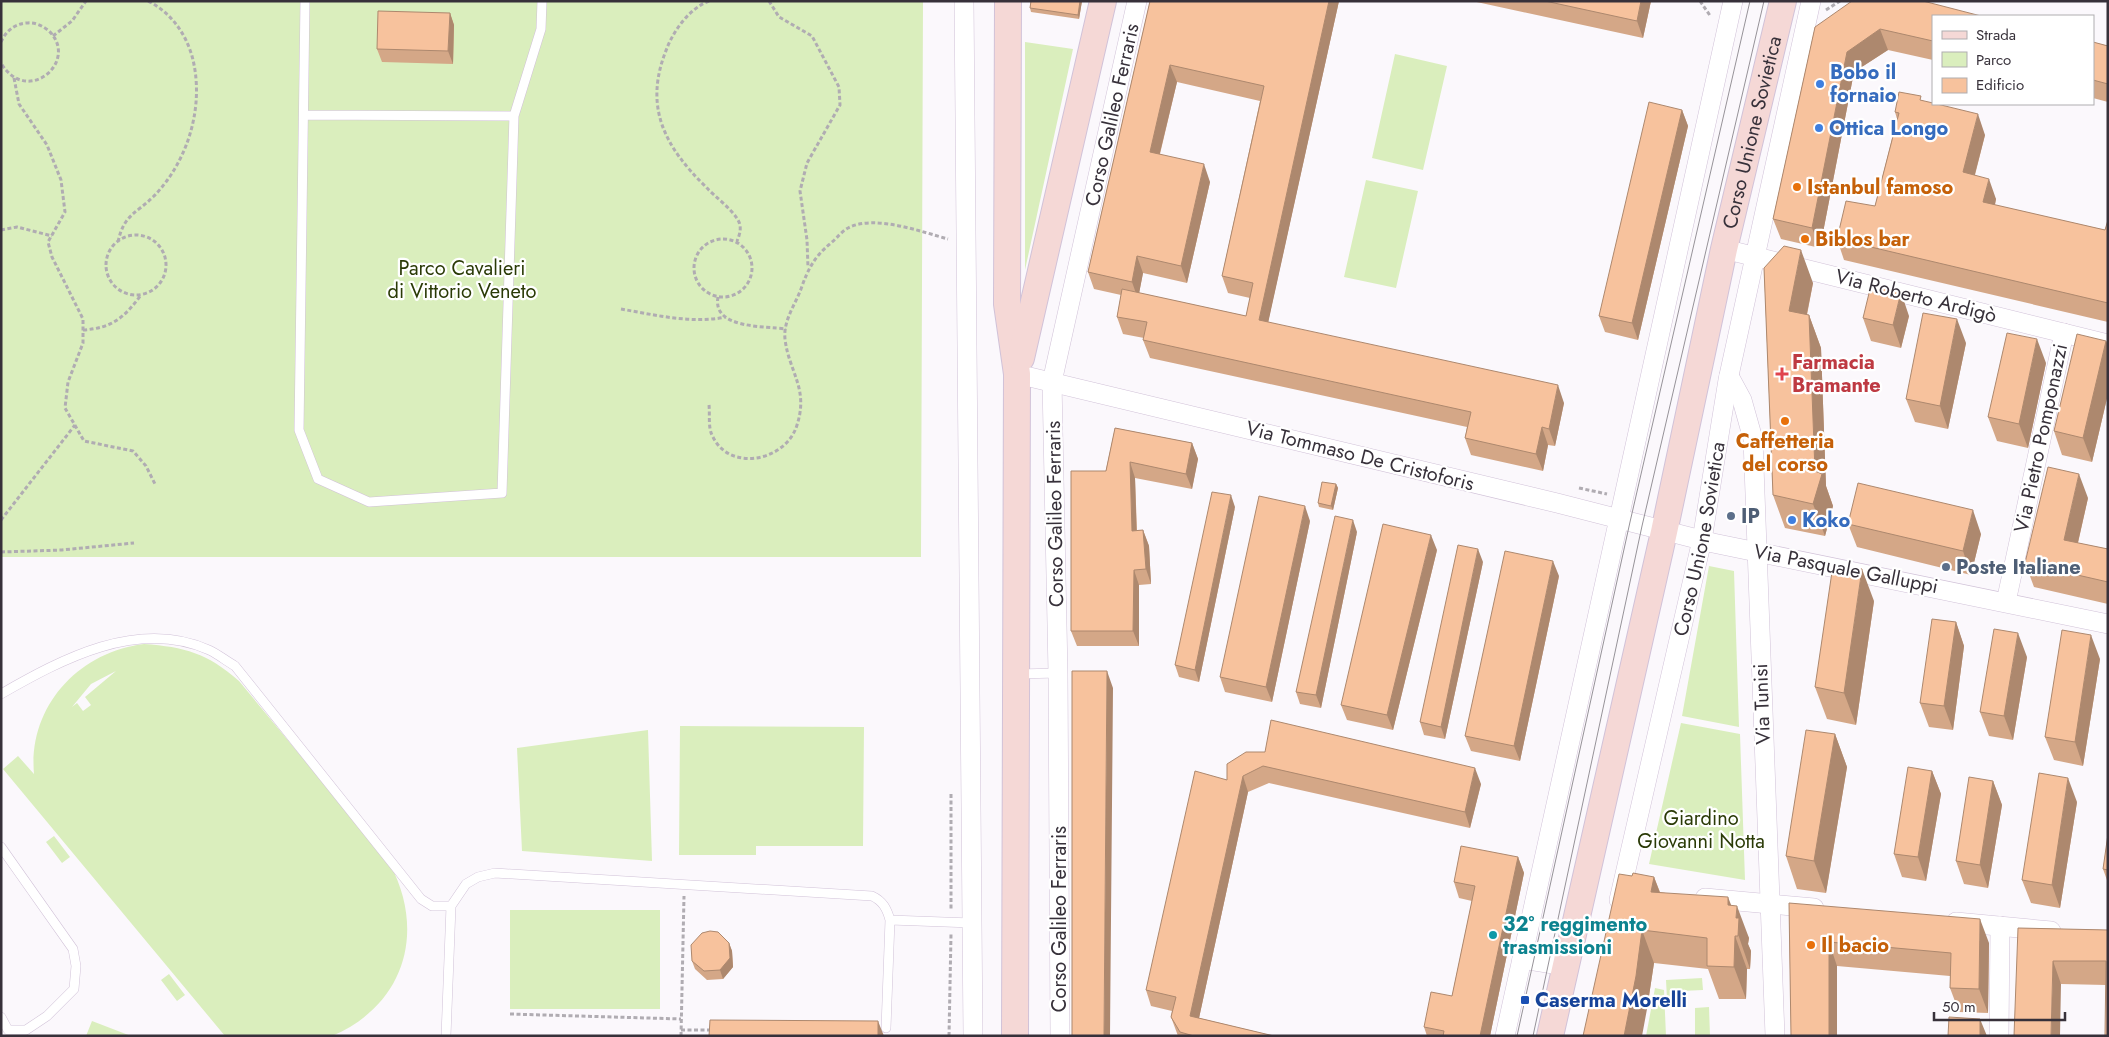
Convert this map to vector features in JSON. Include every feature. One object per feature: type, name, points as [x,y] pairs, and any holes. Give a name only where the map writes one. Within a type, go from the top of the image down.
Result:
[{"type":"main road","name":"Corso Galileo Ferraris","points":[[1008,1],[1007,304],[1017,374],[1015,1036]]},
{"type":"main road","name":"Corso Galileo Ferraris","points":[[1017,374],[1103,1]]},
{"type":"main road","name":"Corso Unione Sovietica","points":[[1550,1036],[1664,532],[1724,249],[1783,1]]},
{"type":"street","points":[[964,1],[973,1036]]},
{"type":"street","name":"Corso Galileo Ferraris","points":[[1060,1036],[1058,673],[1052,382],[1137,1]]},
{"type":"street","name":"Corso Unione Sovietica","points":[[1615,920],[1702,540],[1729,376],[1810,1]]},
{"type":"street","points":[[1505,1036],[1619,518],[1728,3]]},
{"type":"street","name":"Corso Unione Sovietica","points":[[1802,42],[1821,29]]},
{"type":"street","name":"Via Roberto Ardigò","points":[[1724,249],[2108,344]]},
{"type":"street","name":"Via Pietro Pomponazzi","points":[[2006,602],[2064,333]]},
{"type":"street","name":"Via Tommaso De Cristoforis","points":[[1017,374],[1619,518],[1664,532],[1702,540]]},
{"type":"street","name":"Via Tunisi","points":[[1729,376],[1742,400],[1752,439],[1768,904],[1775,1036]]},
{"type":"street","name":"Via Pasquale Galluppi","points":[[1702,540],[2108,624]]},
{"type":"street","points":[[1621,891],[1642,893]]},
{"type":"street","points":[[1692,897],[1832,910]]},
{"type":"street","points":[[1941,920],[2068,932]]},
{"type":"street","points":[[1999,1036],[2000,926]]},
{"type":"street","points":[[1522,959],[1566,966]]},
{"type":"lane","points":[[305,1],[299,430],[318,479],[369,502],[502,493],[514,116],[541,30],[542,1]]},
{"type":"lane","points":[[304,115],[514,116]]},
{"type":"lane","points":[[1,694],[25,680],[98,646],[127,640],[175,641],[208,650],[235,666],[421,899],[432,906],[451,906]]},
{"type":"lane","points":[[1016,674],[1058,673]]},
{"type":"lane","points":[[1,847],[72,948],[76,966],[74,989],[47,1016],[26,1030],[8,1030],[1,1016]]},
{"type":"lane","points":[[446,1036],[451,906],[466,884],[478,877],[495,873],[872,896],[879,900],[886,908],[890,920],[886,1028]]},
{"type":"lane","points":[[890,920],[972,923]]},
{"type":"path","points":[[53,36],[72,21],[86,1]]},
{"type":"path","points":[[118,242],[121,226],[154,196],[178,162],[189,138],[198,92],[190,48],[176,23],[160,7],[148,1]]},
{"type":"path","points":[[708,1],[702,4],[673,32],[658,70],[656,104],[664,133],[686,168],[738,220],[741,232],[737,241]]},
{"type":"path","points":[[769,1],[779,17],[812,36],[839,87],[840,105],[807,164],[800,191],[803,226],[807,240],[808,268]]},
{"type":"path","points":[[1,42],[11,29],[29,23],[38,24],[53,36],[58,54],[50,72],[33,81],[14,78]]},
{"type":"path","points":[[1,63],[14,78],[19,104],[47,145],[61,180],[65,212],[48,242],[52,257],[83,318],[82,343],[68,382],[65,408],[84,441],[133,451],[146,466],[155,484]]},
{"type":"path","points":[[709,406],[711,434],[717,444],[730,455],[741,459],[758,458],[774,452],[786,443],[796,429],[800,408],[800,392],[785,338],[788,319],[808,268],[825,248],[848,228],[862,223],[909,228],[949,239]]},
{"type":"path","points":[[1,230],[17,227],[52,236]]},
{"type":"path","points":[[83,330],[98,329],[126,316],[142,294],[159,285],[166,267],[161,248],[146,236],[136,235],[118,242],[111,249],[107,258],[109,278],[123,292],[142,294]]},
{"type":"path","points":[[722,238],[737,241],[750,254],[752,272],[750,281],[736,294],[718,297],[709,294],[701,287],[694,268],[695,258],[700,249],[708,242],[722,238]]},
{"type":"path","points":[[718,297],[717,306],[721,314],[731,321],[786,330]]},
{"type":"path","points":[[621,309],[662,316],[712,320],[726,317]]},
{"type":"path","points":[[1,520],[75,425]]},
{"type":"path","points":[[1571,486],[1609,495]]},
{"type":"path","points":[[1,552],[62,550],[134,543]]},
{"type":"path","points":[[681,1036],[684,885]]},
{"type":"path","points":[[510,1014],[681,1018]]},
{"type":"path","points":[[681,1030],[720,1030]]},
{"type":"green space","name":"Parco Cavalieri di Vittorio Veneto","points":[[1,1],[923,1],[921,557],[1,557]]},
{"type":"green space","points":[[1025,42],[1073,49],[1025,270]]},
{"type":"green space","points":[[1395,54],[1447,66],[1423,170],[1372,158]]},
{"type":"green space","points":[[1366,180],[1418,191],[1396,288],[1344,277]]},
{"type":"green space","points":[[1709,566],[1734,571],[1739,727],[1682,716]]},
{"type":"green space","points":[[144,644],[172,647],[195,653],[227,671],[239,681],[390,864],[401,890],[406,915],[407,940],[402,964],[392,986],[377,1006],[357,1022],[332,1036],[225,1036],[3,769],[18,756],[34,774],[34,750],[39,727],[49,706],[62,687],[79,671],[98,658],[120,649]],"holes":[[[116,671],[85,697],[91,705],[83,711],[77,703],[72,707],[91,684]]]},
{"type":"green space","name":"Giardino Giovanni Notta","points":[[1681,723],[1740,734],[1745,880],[1649,864]]},
{"type":"green space","points":[[680,726],[864,727],[863,846],[756,846],[756,855],[679,855]]},
{"type":"green space","points":[[648,730],[652,861],[522,851],[517,748]]},
{"type":"green space","points":[[54,836],[70,857],[62,863],[46,842]]},
{"type":"green space","points":[[510,910],[660,910],[660,1009],[510,1009]]},
{"type":"green space","points":[[169,974],[185,995],[177,1001],[161,980]]},
{"type":"green space","points":[[1702,978],[1703,990],[1681,991],[1667,999],[1666,980]]},
{"type":"green space","points":[[1655,988],[1664,990],[1666,1036],[1646,1036]]},
{"type":"green space","points":[[1709,1007],[1710,1036],[1695,1036],[1695,1008]]},
{"type":"green space","points":[[92,1021],[131,1036],[86,1036]]},
{"type":"building","points":[[1031,1],[1080,1],[1078,15],[1030,8]]},
{"type":"building","points":[[1150,1],[1329,1],[1259,320],[1558,385],[1549,429],[1542,427],[1536,454],[1465,438],[1471,412],[1143,340],[1147,322],[1117,317],[1122,289],[1246,316],[1253,283],[1222,276],[1264,86],[1170,65],[1150,152],[1204,164],[1181,266],[1137,256],[1132,282],[1088,272]]},
{"type":"building","points":[[1545,1],[1641,1],[1637,21]]},
{"type":"building","points":[[1852,1],[1923,1],[1977,15],[1932,15],[1932,41],[1880,29],[1847,52],[1812,228],[1773,219],[1815,27]]},
{"type":"building","points":[[378,11],[450,13],[448,51],[377,49]]},
{"type":"building","points":[[2094,42],[2108,46],[2108,84],[2094,80]]},
{"type":"building","points":[[1899,92],[1921,96],[1920,100],[1932,103],[1932,105],[1941,105],[1978,114],[1963,172],[1989,179],[1983,202],[2105,230],[2108,220],[2108,303],[1837,239],[1846,201],[1875,206],[1899,113],[1895,112]]},
{"type":"building","points":[[1649,102],[1682,110],[1632,323],[1599,316]]},
{"type":"building","points":[[1784,246],[1801,250],[1789,311],[1809,315],[1815,471],[1822,474],[1813,504],[1773,495],[1764,268]]},
{"type":"building","points":[[1871,285],[1901,292],[1893,325],[1863,318]]},
{"type":"building","points":[[1923,313],[1957,319],[1940,406],[1906,399]]},
{"type":"building","points":[[2007,333],[2037,339],[2019,424],[1988,417]]},
{"type":"building","points":[[2077,334],[2106,341],[2083,438],[2054,431]]},
{"type":"building","points":[[1115,428],[1192,443],[1186,474],[1130,462],[1132,531],[1143,530],[1146,569],[1134,570],[1133,631],[1071,631],[1071,471],[1106,471]]},
{"type":"building","points":[[2048,467],[2079,474],[2064,540],[2108,549],[2108,582],[2025,563]]},
{"type":"building","points":[[1322,482],[1336,484],[1331,506],[1318,503]]},
{"type":"building","points":[[1858,483],[1973,510],[1963,551],[1848,524]]},
{"type":"building","points":[[1212,492],[1231,495],[1195,670],[1175,665]]},
{"type":"building","points":[[1259,496],[1305,506],[1266,687],[1220,677]]},
{"type":"building","points":[[1335,516],[1353,520],[1316,695],[1296,692]]},
{"type":"building","points":[[1383,524],[1431,535],[1387,715],[1341,705]]},
{"type":"building","points":[[1458,545],[1478,549],[1441,727],[1420,722]]},
{"type":"building","points":[[1505,551],[1553,561],[1514,746],[1465,736]]},
{"type":"building","points":[[1833,565],[1862,569],[1844,693],[1815,687]]},
{"type":"building","points":[[1932,619],[1956,622],[1944,706],[1920,703]]},
{"type":"building","points":[[1994,629],[2018,633],[2004,716],[1980,712]]},
{"type":"building","points":[[2062,630],[2091,635],[2075,742],[2045,737]]},
{"type":"building","points":[[1072,671],[1107,671],[1104,1036],[1072,1036]]},
{"type":"building","points":[[1271,720],[1475,768],[1465,812],[1263,766],[1243,776],[1190,1016],[1274,1036],[1194,1036],[1180,1032],[1171,1017],[1176,997],[1146,990],[1195,771],[1227,780],[1227,764],[1246,752],[1265,752]]},
{"type":"building","points":[[1806,730],[1835,734],[1814,861],[1786,856]]},
{"type":"building","points":[[1908,767],[1932,771],[1918,857],[1894,854]]},
{"type":"building","points":[[2039,773],[2068,778],[2052,885],[2022,880]]},
{"type":"building","points":[[1969,777],[1993,781],[1980,865],[1956,861]]},
{"type":"building","points":[[2108,834],[2108,870],[2103,869]]},
{"type":"building","name":"32° reggimento trasmissioni","points":[[1461,846],[1518,857],[1480,1036],[1443,1036],[1444,1031],[1424,1027],[1431,992],[1452,996],[1475,886],[1454,882]]},
{"type":"building","points":[[1633,873],[1654,877],[1651,892],[1728,897],[1728,905],[1737,906],[1736,918],[1739,918],[1738,936],[1735,936],[1734,967],[1707,966],[1707,938],[1642,930],[1636,976],[1624,1036],[1583,1036],[1619,874],[1632,876]]},
{"type":"building","points":[[1789,903],[1980,919],[1979,989],[1950,988],[1951,953],[1829,942],[1829,1036],[1791,1036]]},
{"type":"building","points":[[2018,928],[2108,930],[2108,1036],[2105,1036],[2106,961],[2053,961],[2051,1036],[2014,1036]]},
{"type":"building","points":[[718,932],[729,943],[730,958],[720,970],[704,971],[692,961],[691,945],[702,933]]},
{"type":"building","points":[[1949,1017],[1980,1019],[1980,1036],[1948,1036]]},
{"type":"building","points":[[710,1020],[878,1021],[878,1036],[709,1036]]},
{"type":"tram line","points":[[1517,1036],[1630,522],[1750,1]]},
{"type":"tram line","points":[[1533,1036],[1642,526],[1764,1]]},
{"type":"place","name":"Bobo il fornaio","points":[[1820,84]]},
{"type":"place","name":"Ottica Longo","points":[[1819,128]]},
{"type":"place","name":"Istanbul famoso","points":[[1797,187]]},
{"type":"place","name":"Biblos bar","points":[[1805,239]]},
{"type":"place","name":"Farmacia Bramante","points":[[1782,374]]},
{"type":"place","name":"Caffetteria del corso","points":[[1785,421]]},
{"type":"place","name":"IP","points":[[1731,516]]},
{"type":"place","name":"Koko","points":[[1792,520]]},
{"type":"place","name":"Poste Italiane","points":[[1946,567]]},
{"type":"place","name":"32° reggimento trasmissioni","points":[[1493,935]]},
{"type":"place","name":"Il bacio","points":[[1811,945]]},
{"type":"place","name":"Caserma Morelli","points":[[1525,1000]]}]
